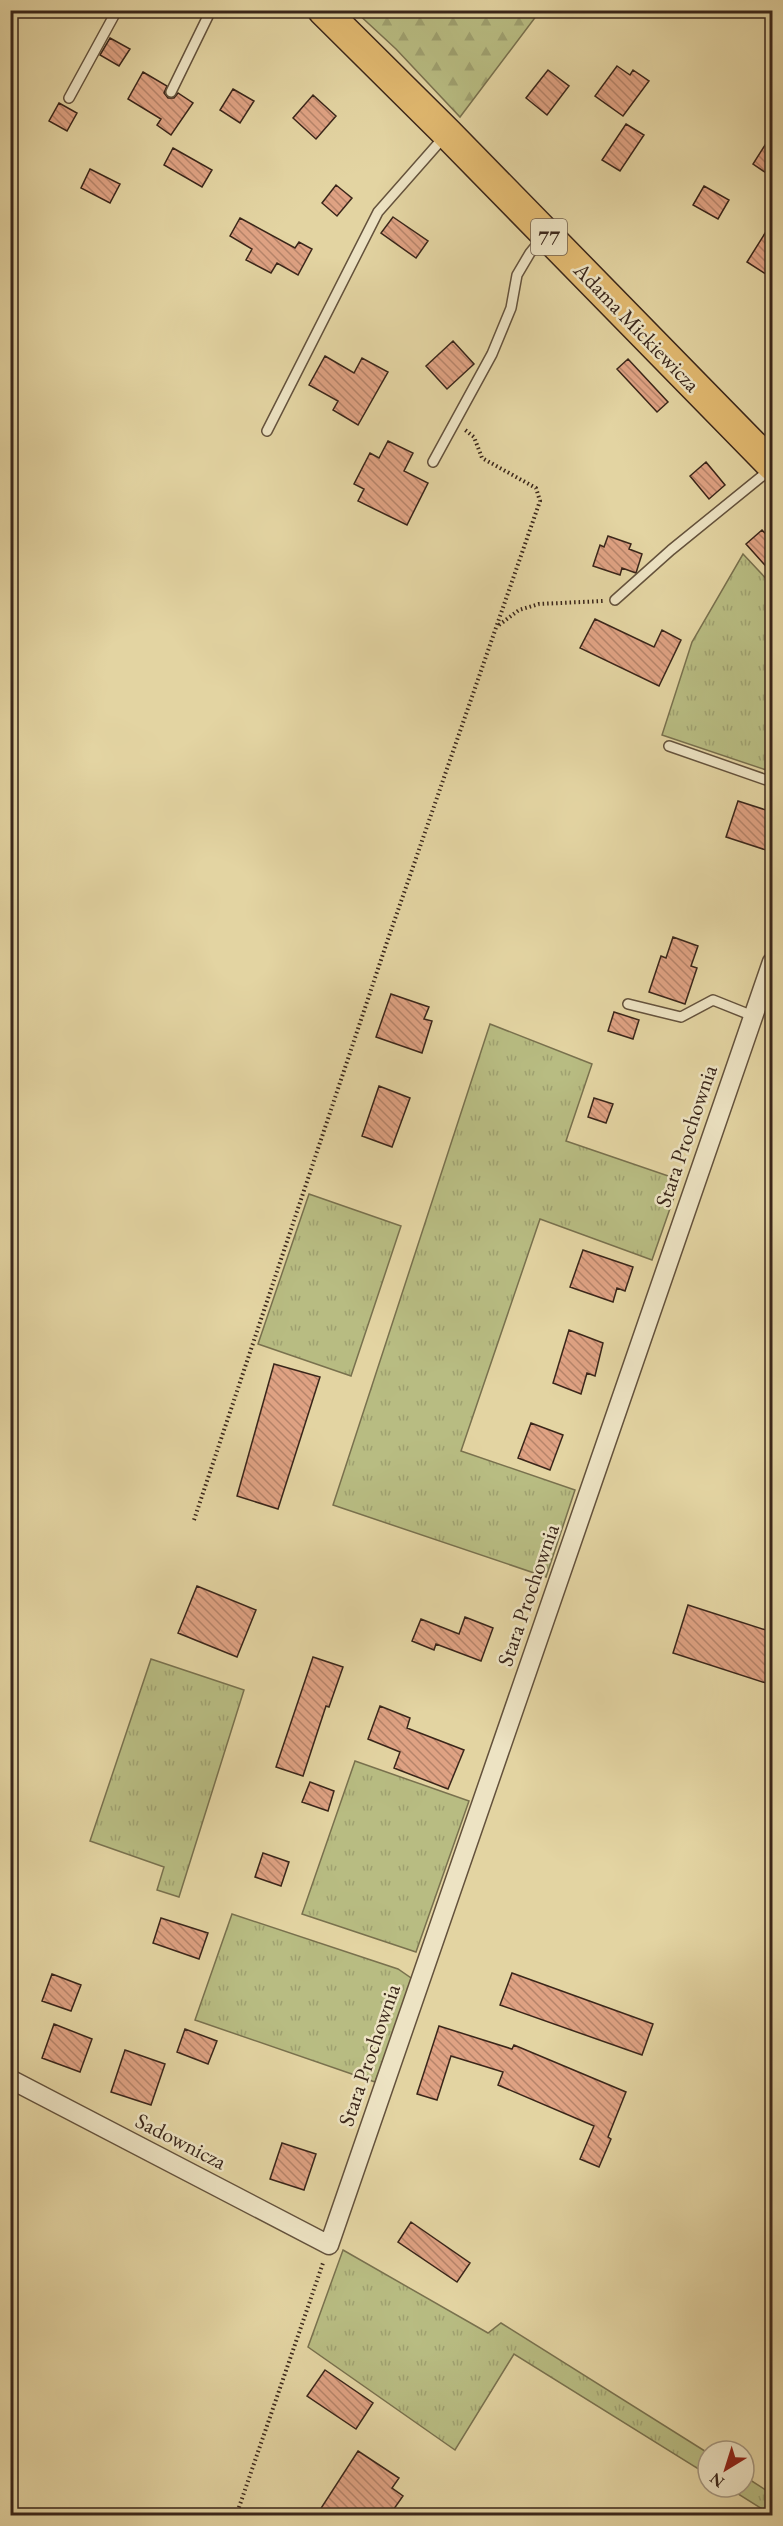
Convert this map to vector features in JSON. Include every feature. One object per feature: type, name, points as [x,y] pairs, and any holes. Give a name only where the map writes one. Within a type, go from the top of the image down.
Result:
[{"type":"main road","name":"Adama Mickiewicza","points":[[323,10],[546,233],[772,466]]},
{"type":"street","name":"Stara Prochownia","points":[[329,2245],[772,962]]},
{"type":"street","name":"Sadownicza","points":[[10,2079],[329,2245]]},
{"type":"lane","points":[[69,98],[117,10]]},
{"type":"lane","points":[[171,92],[211,10]]},
{"type":"lane","points":[[267,431],[378,212],[447,133]]},
{"type":"lane","points":[[433,462],[492,354],[511,308],[517,275],[530,253],[546,233]]},
{"type":"lane","points":[[615,600],[772,466]]},
{"type":"lane","points":[[669,747],[772,782]]},
{"type":"lane","points":[[628,1004],[681,1017],[714,1000],[753,1016]]},
{"type":"path","points":[[194,1520],[389,936],[499,626],[540,501],[536,488],[482,458],[474,436],[454,422]]},
{"type":"path","points":[[499,626],[519,609],[539,604],[615,600]]},
{"type":"path","points":[[236,2516],[329,2245]]},
{"type":"green space","points":[[427,10],[540,11],[460,117],[396,49],[355,11],[417,11],[422,15]]},
{"type":"green space","points":[[743,554],[772,585],[772,772],[662,735],[692,642]]},
{"type":"green space","points":[[490,1024],[592,1064],[566,1141],[680,1180],[652,1260],[540,1219],[461,1451],[575,1490],[546,1577],[333,1505]]},
{"type":"green space","points":[[309,1194],[401,1226],[351,1376],[258,1344]]},
{"type":"green space","points":[[151,1659],[244,1690],[179,1897],[157,1890],[164,1867],[90,1841]]},
{"type":"green space","points":[[355,1761],[469,1801],[416,1952],[302,1914]]},
{"type":"green space","points":[[232,1914],[398,1969],[414,1980],[375,2082],[195,2020]]},
{"type":"green space","points":[[343,2250],[488,2333],[501,2323],[696,2445],[696,2468],[514,2354],[455,2450],[308,2347]]},
{"type":"green space","points":[[756,2484],[772,2494],[772,2515],[746,2499],[756,2499]]},
{"type":"building","points":[[110,38],[130,49],[119,66],[100,55]]},
{"type":"building","points":[[617,66],[630,75],[633,70],[649,81],[623,116],[595,96]]},
{"type":"building","points":[[548,70],[569,86],[547,115],[526,98]]},
{"type":"building","points":[[143,72],[167,86],[164,93],[168,98],[174,98],[178,93],[193,103],[171,135],[157,125],[161,119],[128,99]]},
{"type":"building","points":[[233,89],[254,101],[240,123],[220,110]]},
{"type":"building","points":[[313,95],[336,116],[316,139],[293,118]]},
{"type":"building","points":[[59,103],[77,113],[67,131],[49,121]]},
{"type":"building","points":[[626,124],[644,135],[620,171],[602,160]]},
{"type":"building","points":[[772,134],[772,177],[753,164]]},
{"type":"building","points":[[173,148],[212,170],[202,187],[164,165]]},
{"type":"building","points":[[90,169],[120,184],[110,203],[81,188]]},
{"type":"building","points":[[336,185],[352,198],[337,216],[322,203]]},
{"type":"building","points":[[704,186],[729,200],[718,219],[693,205]]},
{"type":"building","points":[[393,217],[428,241],[416,258],[381,233]]},
{"type":"building","points":[[240,218],[295,248],[299,242],[312,249],[298,275],[277,263],[271,273],[246,260],[252,249],[230,236]]},
{"type":"building","points":[[772,222],[772,278],[747,262]]},
{"type":"building","points":[[453,341],[474,364],[447,389],[426,366]]},
{"type":"building","points":[[325,356],[354,373],[362,358],[388,372],[358,425],[333,410],[338,401],[309,385]]},
{"type":"building","points":[[628,359],[668,402],[657,412],[617,369]]},
{"type":"building","points":[[388,441],[413,453],[404,471],[428,483],[407,525],[358,501],[364,489],[354,484],[370,453],[379,458]]},
{"type":"building","points":[[706,462],[725,485],[709,499],[690,476]]},
{"type":"building","points":[[762,530],[772,541],[772,573],[746,544]]},
{"type":"building","points":[[608,536],[631,544],[629,549],[642,554],[636,573],[622,568],[620,575],[593,566],[600,545],[604,547]]},
{"type":"building","points":[[595,619],[654,647],[662,630],[681,640],[659,686],[580,648]]},
{"type":"building","points":[[738,801],[772,812],[772,852],[726,837]]},
{"type":"building","points":[[673,937],[698,946],[691,966],[697,968],[685,1004],[649,992],[661,956],[666,958]]},
{"type":"building","points":[[391,994],[429,1007],[424,1019],[432,1021],[422,1053],[376,1037]]},
{"type":"building","points":[[614,1012],[639,1020],[633,1039],[608,1031]]},
{"type":"building","points":[[379,1086],[410,1098],[392,1147],[362,1136]]},
{"type":"building","points":[[594,1098],[613,1104],[606,1123],[588,1117]]},
{"type":"building","points":[[583,1250],[633,1267],[625,1291],[617,1288],[613,1302],[570,1287]]},
{"type":"building","points":[[569,1330],[603,1343],[595,1376],[587,1373],[581,1394],[553,1383]]},
{"type":"building","points":[[274,1364],[320,1377],[278,1509],[237,1496]]},
{"type":"building","points":[[531,1423],[563,1435],[550,1470],[518,1458]]},
{"type":"building","points":[[197,1586],[256,1610],[237,1657],[178,1633]]},
{"type":"building","points":[[688,1605],[772,1632],[772,1685],[673,1653]]},
{"type":"building","points":[[465,1617],[493,1628],[481,1661],[436,1644],[434,1650],[412,1641],[421,1619],[459,1634]]},
{"type":"building","points":[[313,1657],[343,1667],[329,1707],[326,1706],[303,1776],[276,1767]]},
{"type":"building","points":[[380,1706],[410,1718],[407,1728],[464,1750],[448,1789],[394,1768],[400,1752],[368,1739]]},
{"type":"building","points":[[310,1782],[334,1791],[328,1811],[302,1802]]},
{"type":"building","points":[[263,1853],[289,1862],[281,1886],[255,1877]]},
{"type":"building","points":[[161,1918],[208,1933],[199,1959],[153,1943]]},
{"type":"building","points":[[512,1973],[653,2024],[642,2055],[500,2005]]},
{"type":"building","points":[[52,1974],[81,1985],[71,2011],[42,2001]]},
{"type":"building","points":[[54,2024],[92,2039],[80,2072],[42,2058]]},
{"type":"building","points":[[439,2026],[512,2049],[514,2045],[626,2092],[608,2137],[611,2139],[599,2167],[580,2159],[594,2126],[498,2085],[503,2072],[451,2056],[437,2100],[417,2094]]},
{"type":"building","points":[[185,2029],[217,2041],[208,2064],[177,2052]]},
{"type":"building","points":[[125,2050],[165,2064],[151,2105],[111,2092]]},
{"type":"building","points":[[282,2143],[316,2154],[304,2190],[270,2179]]},
{"type":"building","points":[[411,2222],[470,2263],[457,2282],[398,2242]]},
{"type":"building","points":[[325,2370],[373,2403],[356,2429],[307,2396]]},
{"type":"building","points":[[358,2451],[399,2478],[392,2488],[403,2496],[389,2516],[316,2516]]}]
